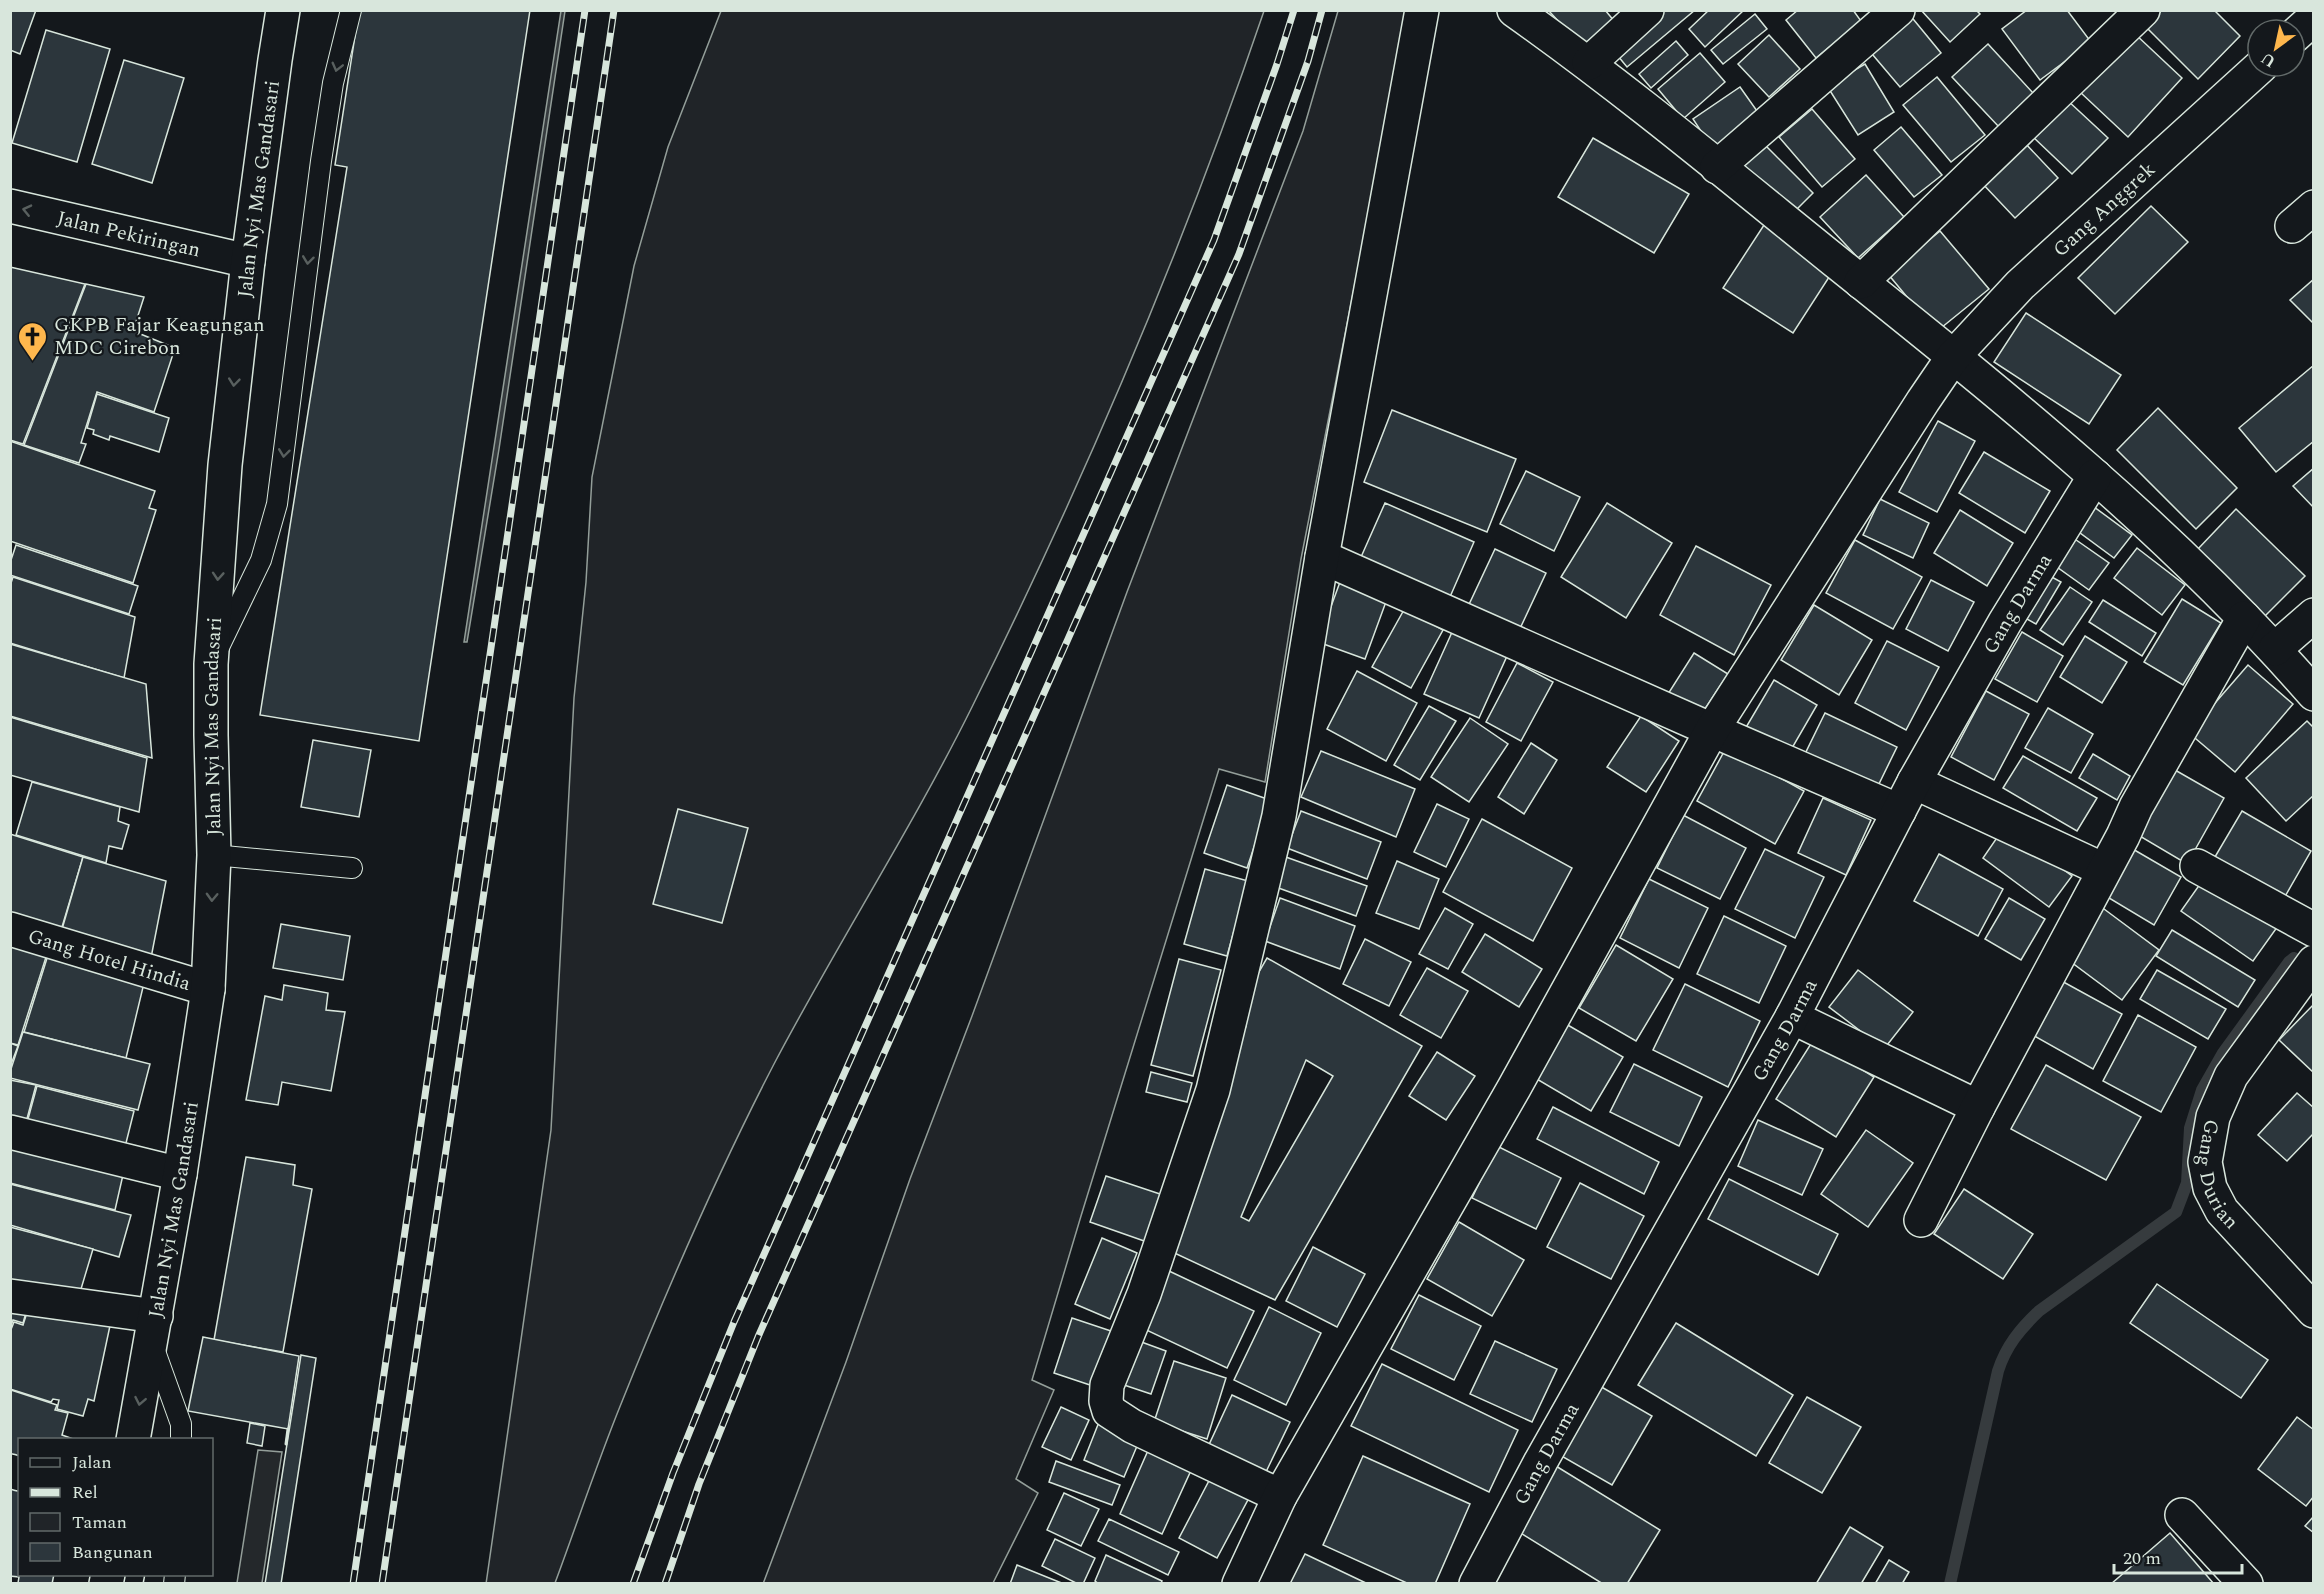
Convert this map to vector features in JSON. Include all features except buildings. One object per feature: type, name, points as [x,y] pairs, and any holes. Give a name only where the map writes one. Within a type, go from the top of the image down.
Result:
[{"type":"street","name":"Jalan Nyi Mas Gandasari","points":[[133,1438],[180,1174],[208,989],[214,855],[210,735],[211,664],[225,465],[248,261],[283,10]]},
{"type":"street","points":[[1280,1496],[1132,1426],[1109,1411],[1106,1401],[1107,1384],[1144,1294],[1213,1090],[1279,816],[1322,557],[1422,10]]},
{"type":"street","points":[[1514,10],[1589,63],[1953,357],[2095,476],[2127,504],[2244,618],[2275,649],[2313,694]]},
{"type":"street","points":[[1589,63],[1647,10]]},
{"type":"street","points":[[1717,167],[1898,10]]},
{"type":"street","points":[[1861,282],[2143,10]]},
{"type":"street","name":"Gang Anggrek","points":[[1239,1584],[1280,1496],[1514,1088],[1712,730],[1953,357],[2020,285],[2247,78]]},
{"type":"street","name":"Jalan Pekiringan","points":[[10,206],[248,261]]},
{"type":"street","name":"Gang Darma","points":[[1476,1584],[1541,1461],[1792,1017],[1914,782],[2005,622],[2095,476]]},
{"type":"street","points":[[1322,557],[1899,811]]},
{"type":"street","points":[[2275,649],[2313,615]]},
{"type":"street","points":[[1921,1220],[1978,1107],[2123,836],[2136,807],[2244,618]]},
{"type":"street","points":[[1914,782],[2104,870]]},
{"type":"street","points":[[2197,866],[2313,930]]},
{"type":"street","name":"Gang Hotel Hindia","points":[[10,929],[208,989]]},
{"type":"street","name":"Gang Durian","points":[[2313,962],[2231,1076],[2213,1117],[2205,1162],[2210,1188],[2222,1211],[2313,1311]]},
{"type":"street","points":[[1792,1017],[1978,1107]]},
{"type":"street","points":[[10,1132],[180,1174]]},
{"type":"street","points":[[10,1296],[154,1328]]},
{"type":"street","points":[[2182,1515],[2246,1584]]},
{"type":"lane","points":[[211,664],[261,560],[277,504],[322,150],[333,83],[351,10]]},
{"type":"lane","points":[[214,855],[352,868]]},
{"type":"lane","points":[[154,1328],[181,1424],[182,1438]]},
{"type":"green space","points":[[721,11],[1264,11],[1166,276],[1092,450],[1013,622],[949,752],[798,1019],[733,1147],[693,1232],[638,1361],[555,1583],[486,1584],[551,1130],[574,698],[586,582],[592,477],[634,266],[668,147]]},
{"type":"green space","points":[[1338,11],[1415,11],[1395,79],[1301,559],[1265,782],[1219,769],[1032,1380],[1054,1390],[1016,1479],[1038,1493],[993,1583],[763,1584],[1127,592],[1303,131]]},
{"type":"shaded area","points":[[561,11],[565,11],[499,449],[467,642],[464,642]]},
{"type":"shaded area","points":[[258,1450],[282,1452],[262,1583],[237,1583]]},
{"type":"waterway","points":[[1950,1584],[1998,1371],[2009,1346],[2039,1311],[2176,1212],[2187,1183],[2190,1128],[2202,1090],[2223,1053],[2294,958]]},
{"type":"railway","points":[[353,1584],[585,10]]},
{"type":"railway","points":[[382,1584],[614,10]]},
{"type":"railway","points":[[633,1584],[673,1473],[734,1322],[1214,240],[1294,10]]},
{"type":"railway","points":[[665,1584],[699,1484],[758,1337],[1239,254],[1308,61],[1322,10]]},
{"type":"fence","points":[[143,1584],[145,1576]]},
{"type":"wall","points":[[286,1444],[288,1429]]},
{"type":"place","name":"GKPB Fajar Keagungan MDC Cirebon","points":[[33,362]]}]
